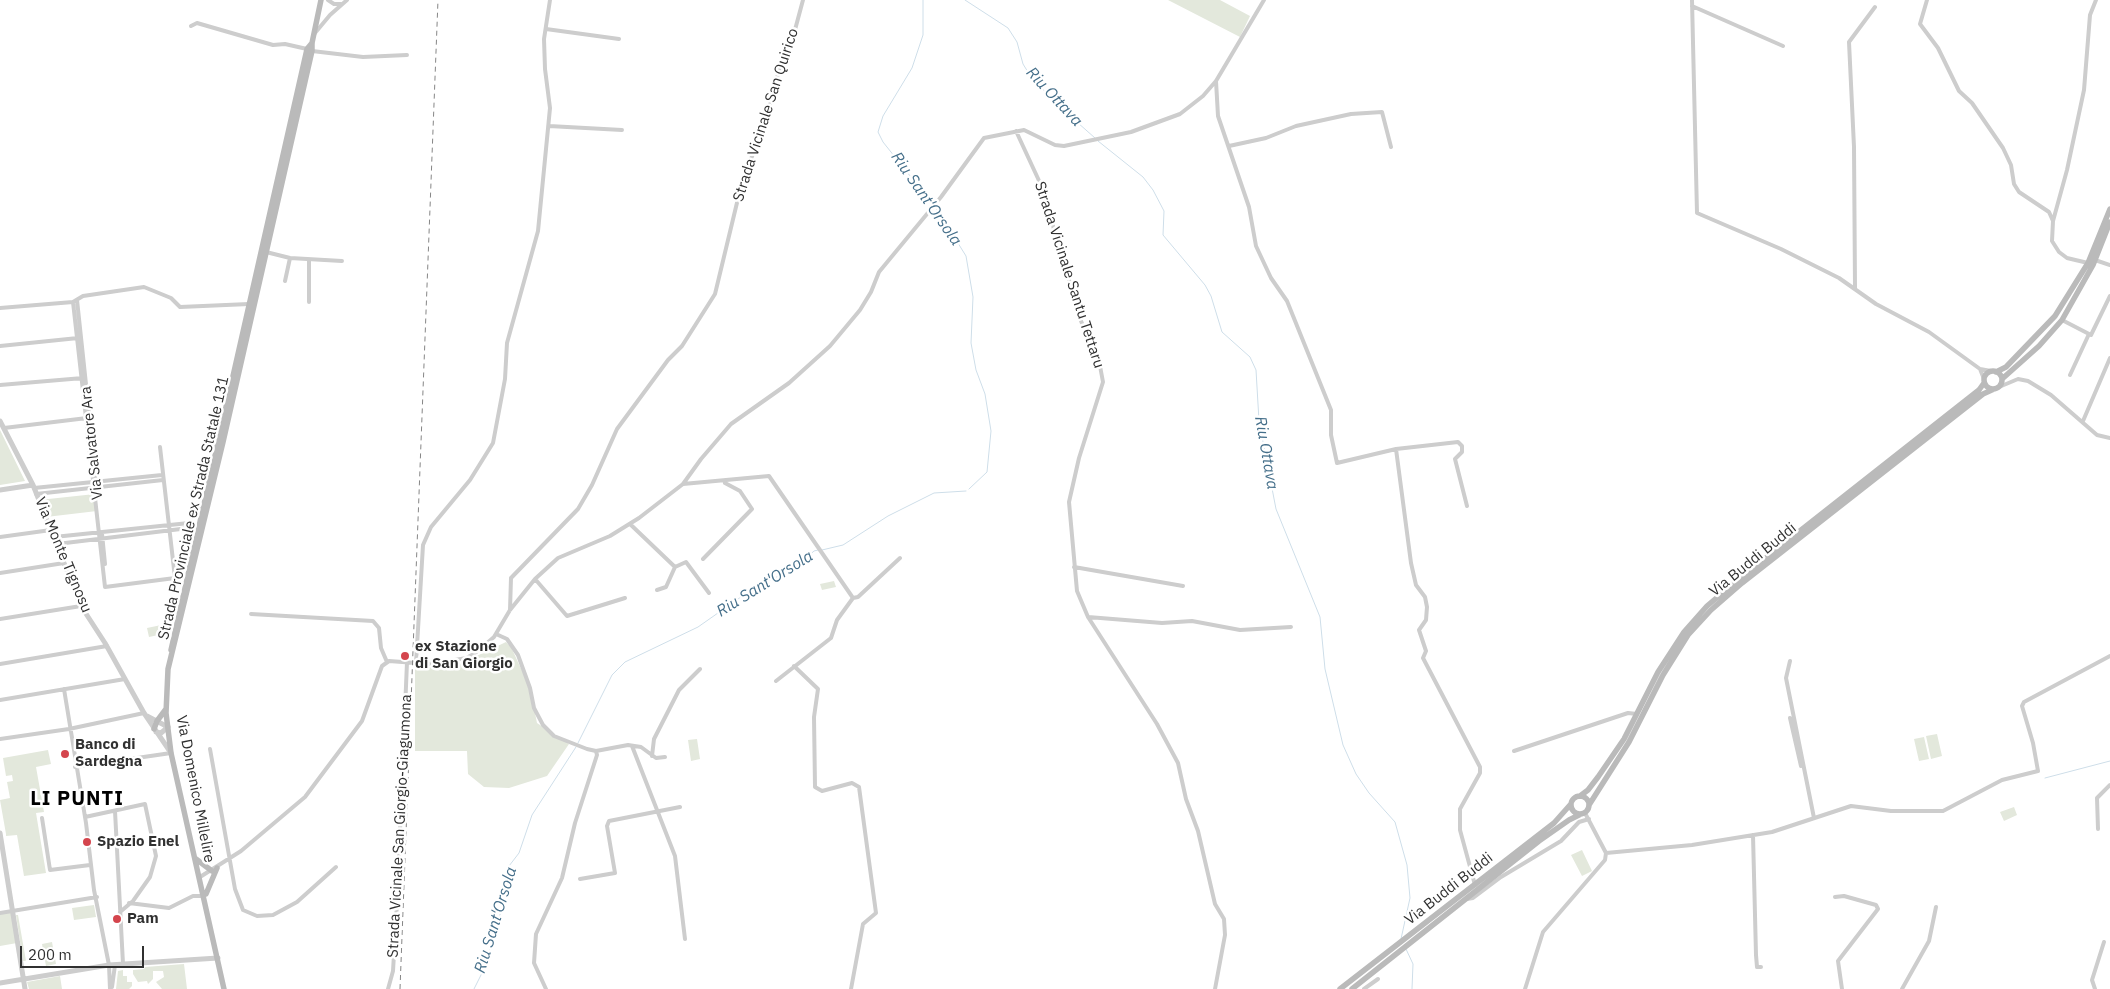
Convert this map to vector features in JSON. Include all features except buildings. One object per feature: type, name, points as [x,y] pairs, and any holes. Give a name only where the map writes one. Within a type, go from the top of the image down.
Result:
[{"type":"main road","name":"Strada Provinciale ex Strada Statale 131","points":[[171,657],[173,635],[249,304],[314,35],[320,1]]},
{"type":"main road","name":"Strada Provinciale ex Strada Statale 131","points":[[171,657],[266,252],[310,50]]},
{"type":"main road","points":[[1993,371],[2006,367],[2056,316],[2088,263],[2110,209]]},
{"type":"main road","points":[[1984,381],[1988,388],[1997,388],[2002,379],[2039,346],[2062,320],[2095,260],[2110,222]]},
{"type":"main road","points":[[1993,371],[2002,379]]},
{"type":"main road","name":"Via Buddi Buddi","points":[[1580,796],[1588,790],[1624,739],[1658,672],[1684,632],[1707,606],[1746,573],[1979,390],[1993,371]]},
{"type":"main road","name":"Via Buddi Buddi","points":[[1589,805],[1629,742],[1663,674],[1688,636],[1711,610],[1742,583],[1975,400],[1997,388]]},
{"type":"main road","name":"Via Domenico Millelire","points":[[171,657],[166,709],[171,753],[224,989]]},
{"type":"main road","points":[[155,731],[157,721],[166,709]]},
{"type":"main road","points":[[1580,796],[1587,799],[1589,805],[1583,814],[1575,813],[1570,805],[1573,799],[1580,796]]},
{"type":"main road","name":"Via Buddi Buddi","points":[[1409,940],[1564,814],[1570,805]]},
{"type":"main road","name":"Via Buddi Buddi","points":[[1340,989],[1466,899],[1552,830],[1583,814]]},
{"type":"main road","points":[[196,859],[215,870],[206,889],[205,899]]},
{"type":"main road","name":"Via Buddi Buddi","points":[[1352,989],[1396,950]]},
{"type":"street","points":[[328,0],[334,4],[341,4]]},
{"type":"street","points":[[314,35],[341,4],[347,0]]},
{"type":"street","points":[[416,663],[423,545],[432,527],[470,480],[493,443],[504,379],[507,343],[538,231],[550,108],[545,69],[546,29],[550,0]]},
{"type":"street","name":"Strada Vicinale San Quirico","points":[[510,610],[511,578],[578,509],[592,485],[617,429],[668,360],[682,346],[715,294],[742,182],[765,123],[781,63],[792,41],[803,0]]},
{"type":"street","points":[[200,877],[215,870],[230,859],[295,807],[311,789],[357,729],[368,705],[376,675],[382,666],[387,662],[429,664],[467,658],[496,634],[510,610],[535,579],[558,558],[610,536],[630,524],[683,484],[700,458],[731,424],[789,383],[830,346],[860,310],[871,292],[879,272],[941,197],[984,138],[1024,130],[1055,145],[1064,146],[1160,123],[1180,114],[1203,96],[1216,81],[1264,0]]},
{"type":"street","points":[[1692,0],[1697,213],[1781,249],[1855,288],[1876,304],[1930,332],[1980,369],[1993,371]]},
{"type":"street","points":[[1927,0],[1920,24],[1938,48],[1959,91],[1972,103],[2004,148],[2011,165],[2014,184],[2019,192],[2049,212],[2053,221]]},
{"type":"street","points":[[2088,263],[2066,258],[2059,252],[2052,241],[2053,221],[2067,170],[2084,90],[2090,16],[2096,0]]},
{"type":"street","points":[[1692,6],[1783,46]]},
{"type":"street","points":[[1855,288],[1854,150],[1849,42],[1875,7]]},
{"type":"street","points":[[191,26],[197,23],[273,45],[286,44],[310,50],[363,57],[407,55]]},
{"type":"street","points":[[546,29],[619,39]]},
{"type":"street","points":[[1216,81],[1217,110],[1248,207],[1256,246],[1271,278],[1287,302],[1331,410],[1331,436],[1337,463],[1396,449],[1458,442],[1462,446],[1462,452],[1455,459],[1467,506]]},
{"type":"street","points":[[1229,146],[1266,138],[1296,126],[1342,116],[1382,112],[1390,147]]},
{"type":"street","points":[[548,126],[622,130]]},
{"type":"street","name":"Strada Vicinale Santu Tettaru","points":[[1016,131],[1041,185],[1081,321],[1100,366],[1103,382],[1079,458],[1069,502],[1077,591],[1088,617],[1157,724],[1178,763],[1186,799],[1198,831],[1215,904],[1224,919],[1225,935],[1216,989]]},
{"type":"street","points":[[266,252],[290,258],[342,261]]},
{"type":"street","points":[[285,281],[290,258]]},
{"type":"street","points":[[309,302],[310,260]]},
{"type":"street","points":[[2095,260],[2110,265]]},
{"type":"street","points":[[0,308],[75,301],[83,296],[144,287],[171,298],[180,307],[249,304]]},
{"type":"street","points":[[2070,375],[2088,334],[2091,335],[2110,296]]},
{"type":"street","name":"Via Salvatore Ara","points":[[75,301],[84,378]]},
{"type":"street","name":"Via Salvatore Ara","points":[[75,301],[106,586],[175,578],[169,531]]},
{"type":"street","points":[[2062,320],[2088,334]]},
{"type":"street","points":[[0,346],[78,338]]},
{"type":"street","points":[[2082,421],[2110,358]]},
{"type":"street","points":[[1980,369],[1984,381]]},
{"type":"street","points":[[0,385],[84,378]]},
{"type":"street","points":[[1997,388],[2018,379],[2028,381],[2051,395],[2097,435],[2110,438]]},
{"type":"street","points":[[4,428],[88,418]]},
{"type":"street","name":"Via Monte Tignosu","points":[[0,421],[34,489],[81,606],[107,646],[155,731],[171,753]]},
{"type":"street","points":[[160,447],[169,531]]},
{"type":"street","points":[[1396,449],[1411,564],[1416,585],[1425,597],[1427,607],[1426,620],[1419,630],[1426,651],[1423,658],[1480,767],[1480,773],[1460,809],[1460,830],[1475,885]]},
{"type":"street","points":[[34,489],[162,475]]},
{"type":"street","points":[[683,484],[723,482],[769,476],[852,598]]},
{"type":"street","points":[[0,490],[95,487],[163,480]]},
{"type":"street","points":[[703,560],[752,509],[740,491],[723,482]]},
{"type":"street","points":[[54,537],[189,523]]},
{"type":"street","points":[[630,524],[675,566]]},
{"type":"street","points":[[57,544],[189,528]]},
{"type":"street","points":[[0,537],[51,530]]},
{"type":"street","points":[[776,681],[832,638],[837,620],[852,598],[858,597],[900,558]]},
{"type":"street","points":[[657,590],[666,587],[675,566],[686,562],[709,592]]},
{"type":"street","points":[[0,573],[64,563]]},
{"type":"street","points":[[1074,568],[1183,586]]},
{"type":"street","points":[[535,579],[567,616],[626,598]]},
{"type":"street","points":[[0,619],[81,606]]},
{"type":"street","points":[[251,614],[373,621],[379,628],[381,648],[387,662]]},
{"type":"street","points":[[1088,617],[1162,623],[1192,621],[1240,630],[1291,627]]},
{"type":"street","points":[[496,634],[507,639],[518,654],[530,688],[534,708],[543,725],[554,736],[596,751],[632,746],[640,747],[656,758],[665,757]]},
{"type":"street","points":[[0,664],[107,646]]},
{"type":"street","points":[[1606,853],[1677,847],[1753,836],[1851,806],[1891,811],[1943,811],[2002,780],[2038,771],[2033,743],[2022,706],[2024,702],[2110,656]]},
{"type":"street","points":[[1790,661],[1786,678],[1813,819]]},
{"type":"street","name":"Strada Vicinale San Giorgio-Giagumona","points":[[388,989],[393,971],[397,903],[407,662]]},
{"type":"street","points":[[794,666],[818,689],[814,717],[815,787],[822,791],[852,783],[859,787],[876,913],[863,924],[851,989]]},
{"type":"street","points":[[652,756],[654,739],[679,690],[700,669]]},
{"type":"street","points":[[0,700],[125,679]]},
{"type":"street","points":[[64,689],[85,817],[90,865],[109,966],[111,989]]},
{"type":"street","points":[[0,739],[70,729],[144,713]]},
{"type":"street","name":"Via Monte Tignosu","points":[[144,713],[168,727]]},
{"type":"street","points":[[1514,751],[1628,713],[1637,714]]},
{"type":"street","points":[[1790,718],[1813,819]]},
{"type":"street","points":[[155,731],[161,732],[168,727]]},
{"type":"street","points":[[632,746],[656,812],[675,856],[685,939]]},
{"type":"street","points":[[210,749],[234,889],[243,910],[257,916],[273,915],[297,902],[336,866]]},
{"type":"street","points":[[546,989],[534,963],[536,934],[562,878],[575,822],[597,755],[596,751]]},
{"type":"street","points":[[76,767],[171,753]]},
{"type":"street","points":[[2098,829],[2098,798],[2110,785]]},
{"type":"street","points":[[85,817],[145,804],[156,856],[150,877],[120,912]]},
{"type":"street","points":[[580,879],[614,873],[607,826],[610,821],[680,806]]},
{"type":"street","points":[[115,811],[123,964]]},
{"type":"street","points":[[1525,989],[1543,932],[1605,860],[1606,853],[1589,819],[1583,814]]},
{"type":"street","points":[[42,818],[50,870],[90,865]]},
{"type":"street","points":[[1466,899],[1473,898],[1561,841],[1578,822],[1589,819]]},
{"type":"street","points":[[0,833],[25,989]]},
{"type":"street","points":[[1753,836],[1756,954],[1757,967],[1761,967]]},
{"type":"street","points":[[1515,860],[1516,869]]},
{"type":"street","points":[[129,903],[151,904],[168,908],[193,896],[205,899]]},
{"type":"street","points":[[1835,897],[1844,896],[1876,906],[1878,909],[1838,962],[1842,989]]},
{"type":"street","points":[[0,913],[97,897]]},
{"type":"street","points":[[1902,989],[1929,941],[1936,907]]},
{"type":"street","points":[[2095,989],[2092,980],[2104,942]]},
{"type":"street","points":[[0,983],[123,964],[218,958]]},
{"type":"street","points":[[111,989],[116,965]]},
{"type":"street","points":[[1364,989],[1378,979]]},
{"type":"shaded area","points":[[1168,0],[1220,0],[1250,16],[1240,37]]},
{"type":"shaded area","points":[[0,430],[2,434],[25,481],[0,485]]},
{"type":"shaded area","points":[[95,494],[97,511],[46,517],[39,500]]},
{"type":"shaded area","points":[[834,581],[836,587],[822,590],[820,584]]},
{"type":"shaded area","points":[[166,624],[168,633],[149,637],[147,628]]},
{"type":"shaded area","points":[[506,642],[511,647],[530,688],[537,723],[569,744],[547,776],[509,788],[484,787],[468,774],[467,751],[415,751],[415,669],[460,664]]},
{"type":"shaded area","points":[[1937,734],[1942,756],[1931,759],[1926,736]]},
{"type":"shaded area","points":[[1924,737],[1929,759],[1919,761],[1914,739]]},
{"type":"shaded area","points":[[697,739],[700,759],[691,761],[688,740]]},
{"type":"shaded area","points":[[48,750],[51,764],[36,767],[44,812],[36,813],[46,873],[24,876],[17,835],[6,836],[0,800],[10,798],[7,782],[13,781],[12,775],[6,776],[3,758]]},
{"type":"shaded area","points":[[2014,807],[2017,815],[2004,821],[2000,812]]},
{"type":"shaded area","points":[[1582,850],[1592,871],[1582,876],[1571,855]]},
{"type":"shaded area","points":[[94,905],[96,917],[74,920],[72,908]]},
{"type":"shaded area","points":[[12,911],[17,943],[0,946],[0,913]]},
{"type":"shaded area","points":[[16,915],[18,915],[26,961],[23,961]]},
{"type":"shaded area","points":[[52,942],[56,964],[46,966],[42,944]]},
{"type":"shaded area","points":[[184,964],[187,989],[162,989],[156,982],[164,977],[163,971],[153,971],[153,979],[148,984],[147,981],[138,982],[133,974],[133,970],[144,969],[145,967]]},
{"type":"shaded area","points":[[123,970],[123,976],[127,976],[127,982],[132,982],[132,986],[129,989],[116,989],[118,971]]},
{"type":"shaded area","points":[[60,976],[62,989],[29,989],[27,982]]},
{"type":"waterway","name":"Riu Sant'Orsola","points":[[923,0],[923,35],[912,68],[883,116],[878,132],[883,142],[938,211],[966,256],[973,297],[971,343],[976,370],[985,394],[991,431],[987,472],[969,489]]},
{"type":"waterway","name":"Riu Ottava","points":[[965,0],[1008,28],[1017,42],[1023,64],[1031,77],[1060,107],[1095,138]]},
{"type":"waterway","name":"Riu Ottava","points":[[1098,141],[1143,177],[1153,190],[1164,211],[1163,235],[1205,285],[1211,296],[1222,332],[1250,357],[1256,370],[1259,421],[1276,509],[1320,617],[1325,669],[1343,745],[1356,774],[1369,793],[1395,822],[1407,865],[1410,898],[1401,939]]},
{"type":"waterway","name":"Riu Sant'Orsola","points":[[822,550],[843,545],[888,516],[934,493],[966,491]]},
{"type":"waterway","name":"Riu Sant'Orsola","points":[[578,743],[612,675],[625,662],[698,627],[755,587],[794,569],[814,551],[818,550]]},
{"type":"waterway","name":"Riu Sant'Orsola","points":[[474,989],[483,971],[505,898],[509,866],[519,853],[532,815],[576,747]]},
{"type":"waterway","points":[[2045,778],[2110,761]]},
{"type":"waterway","name":"Riu Ottava","points":[[1406,949],[1413,964],[1412,989]]},
{"type":"railway","points":[[400,989],[438,0]]},
{"type":"place","name":"ex Stazione di San Giorgio","points":[[405,656]]},
{"type":"place","name":"Banco di Sardegna","points":[[65,754]]},
{"type":"place","name":"Spazio Enel","points":[[87,842]]},
{"type":"place","name":"Pam","points":[[117,919]]},
{"type":"district","name":"LI PUNTI","points":[[77,799]]}]
